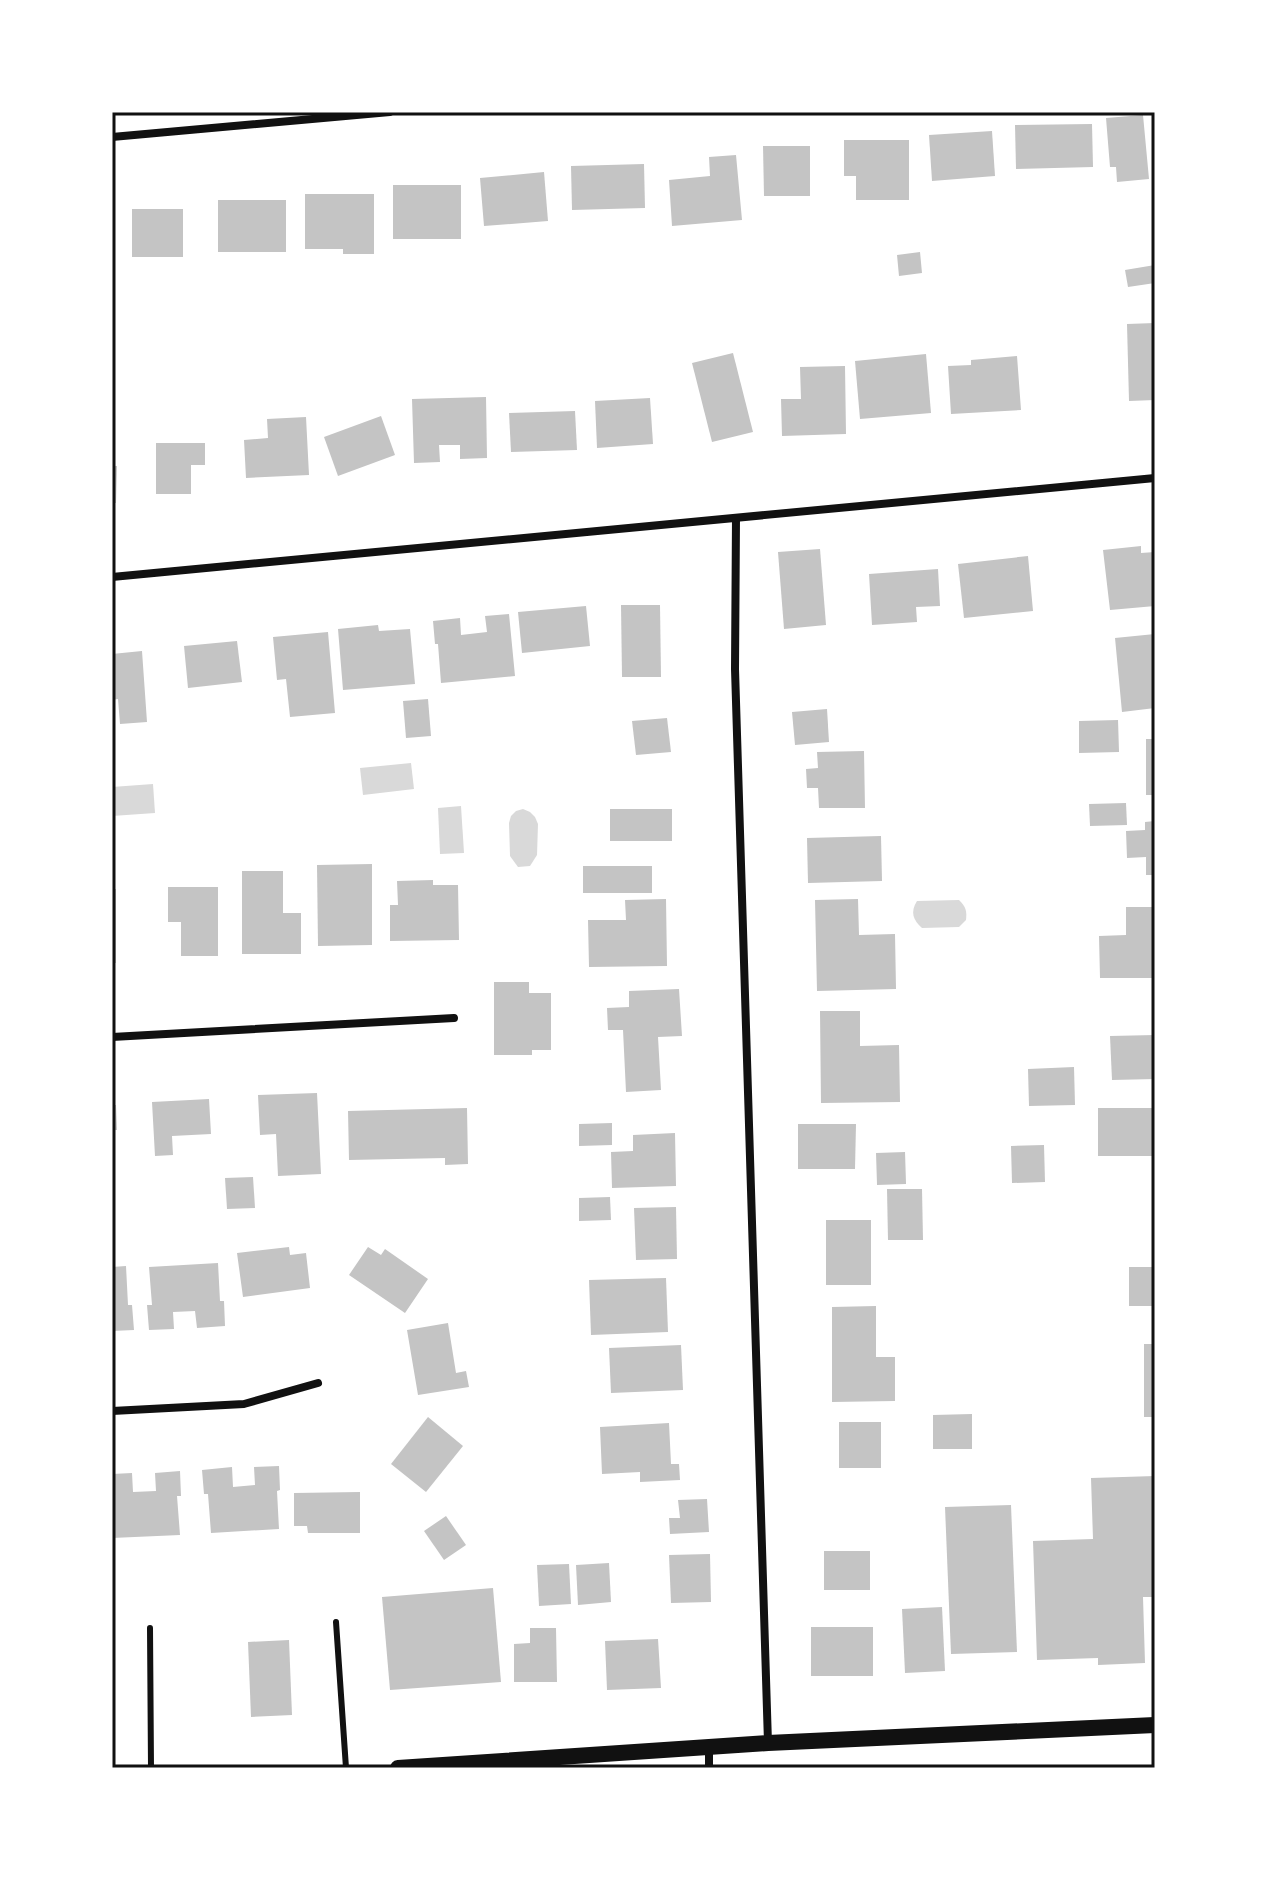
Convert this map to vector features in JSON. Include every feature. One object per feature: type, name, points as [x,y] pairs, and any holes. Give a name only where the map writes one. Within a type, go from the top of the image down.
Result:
[{"type":"main road","points":[[398,1768],[768,1743],[1155,1725]]},
{"type":"street","points":[[112,137],[390,112]]},
{"type":"street","points":[[112,577],[1155,478]]},
{"type":"street","points":[[736,518],[736,685],[768,1743]]},
{"type":"street","points":[[112,1037],[454,1018]]},
{"type":"street","points":[[112,1411],[244,1404],[318,1383]]},
{"type":"street","points":[[709,1747],[709,1768]]},
{"type":"lane","points":[[336,1622],[346,1768]]},
{"type":"lane","points":[[150,1628],[151,1768]]},
{"type":"shaded area","points":[[411,763],[414,789],[363,795],[360,768]]},
{"type":"shaded area","points":[[153,784],[155,813],[112,816],[112,787]]},
{"type":"shaded area","points":[[461,806],[464,853],[440,854],[438,808]]},
{"type":"shaded area","points":[[523,809],[535,817],[538,824],[537,855],[530,866],[518,867],[510,856],[509,823],[516,811]]},
{"type":"shaded area","points":[[959,900],[965,907],[966,920],[959,927],[922,928],[915,919],[913,912],[917,901]]},
{"type":"building","points":[[1143,115],[1149,179],[1117,182],[1116,167],[1110,167],[1106,118]]},
{"type":"building","points":[[1092,124],[1093,167],[1016,169],[1015,125]]},
{"type":"building","points":[[992,131],[995,176],[932,181],[929,135]]},
{"type":"building","points":[[844,140],[909,140],[909,200],[856,200],[856,176],[844,176]]},
{"type":"building","points":[[763,146],[810,146],[810,196],[764,196]]},
{"type":"building","points":[[736,155],[742,220],[672,226],[669,180],[710,176],[709,157]]},
{"type":"building","points":[[644,164],[645,208],[572,210],[571,166]]},
{"type":"building","points":[[544,172],[548,221],[484,226],[480,178]]},
{"type":"building","points":[[393,185],[461,185],[461,239],[393,239]]},
{"type":"building","points":[[305,194],[374,194],[374,254],[343,254],[343,249],[305,249]]},
{"type":"building","points":[[218,200],[286,200],[286,252],[218,252]]},
{"type":"building","points":[[132,209],[183,209],[183,257],[132,257]]},
{"type":"building","points":[[920,252],[922,273],[899,276],[897,255]]},
{"type":"building","points":[[1155,265],[1155,283],[1128,287],[1125,270]]},
{"type":"building","points":[[1155,323],[1155,400],[1129,401],[1127,324]]},
{"type":"building","points":[[733,353],[753,432],[712,442],[692,363]]},
{"type":"building","points":[[926,354],[931,413],[860,419],[855,361]]},
{"type":"building","points":[[1017,356],[1021,410],[951,414],[948,366],[971,365],[971,360]]},
{"type":"building","points":[[845,366],[846,434],[782,436],[781,399],[801,399],[800,367]]},
{"type":"building","points":[[486,397],[487,458],[460,459],[460,445],[439,445],[440,462],[414,463],[412,399]]},
{"type":"building","points":[[650,398],[653,444],[597,448],[595,401]]},
{"type":"building","points":[[575,411],[577,450],[511,452],[509,413]]},
{"type":"building","points":[[381,416],[395,455],[338,476],[324,437]]},
{"type":"building","points":[[306,417],[309,475],[246,478],[244,440],[268,438],[267,419]]},
{"type":"building","points":[[156,443],[205,443],[205,465],[191,465],[191,494],[156,494]]},
{"type":"building","points":[[112,466],[117,466],[116,503],[112,503]]},
{"type":"building","points":[[1141,546],[1141,553],[1155,552],[1155,606],[1110,610],[1103,550]]},
{"type":"building","points":[[820,549],[826,625],[784,629],[778,552]]},
{"type":"building","points":[[1028,556],[1033,611],[964,618],[958,564]]},
{"type":"building","points":[[938,569],[940,606],[916,607],[917,622],[872,625],[869,574]]},
{"type":"building","points":[[621,605],[660,605],[661,677],[622,677]]},
{"type":"building","points":[[586,606],[590,646],[522,653],[518,612]]},
{"type":"building","points":[[509,614],[515,676],[441,683],[433,621],[460,618],[461,635],[487,632],[485,616]]},
{"type":"building","points":[[378,625],[379,631],[410,629],[415,684],[343,690],[338,629]]},
{"type":"building","points":[[328,632],[335,713],[290,717],[286,679],[277,680],[273,637]]},
{"type":"building","points":[[1155,634],[1155,708],[1122,712],[1115,638]]},
{"type":"building","points":[[237,641],[242,682],[188,688],[184,646]]},
{"type":"building","points":[[142,651],[147,722],[120,724],[118,699],[112,700],[112,654]]},
{"type":"building","points":[[428,699],[431,736],[406,738],[403,701]]},
{"type":"building","points":[[827,709],[829,742],[795,745],[792,712]]},
{"type":"building","points":[[667,718],[671,752],[636,755],[632,721]]},
{"type":"building","points":[[1118,720],[1119,752],[1079,753],[1079,721]]},
{"type":"building","points":[[1146,739],[1155,739],[1155,795],[1146,795]]},
{"type":"building","points":[[864,751],[865,808],[819,808],[818,788],[807,788],[806,769],[818,768],[817,752]]},
{"type":"building","points":[[1126,803],[1127,825],[1090,826],[1089,804]]},
{"type":"building","points":[[610,809],[672,809],[672,841],[610,841]]},
{"type":"building","points":[[1155,821],[1155,875],[1146,875],[1146,857],[1127,858],[1126,831],[1145,830],[1145,822]]},
{"type":"building","points":[[881,836],[882,881],[808,883],[807,838]]},
{"type":"building","points":[[372,864],[372,945],[318,946],[317,865]]},
{"type":"building","points":[[583,866],[652,866],[652,893],[583,893]]},
{"type":"building","points":[[242,871],[283,871],[283,913],[301,913],[301,954],[242,954]]},
{"type":"building","points":[[433,880],[433,885],[458,885],[459,940],[390,941],[390,905],[398,905],[397,881]]},
{"type":"building","points":[[168,887],[218,887],[218,956],[181,956],[181,922],[168,922]]},
{"type":"building","points":[[112,889],[116,889],[116,963],[112,963]]},
{"type":"building","points":[[666,899],[667,966],[589,967],[588,920],[626,920],[625,900]]},
{"type":"building","points":[[858,899],[859,935],[895,934],[896,989],[817,991],[815,900]]},
{"type":"building","points":[[1126,907],[1155,907],[1155,978],[1100,978],[1099,936],[1126,935]]},
{"type":"building","points":[[494,982],[529,982],[529,993],[551,993],[551,1050],[532,1050],[532,1055],[494,1055]]},
{"type":"building","points":[[679,989],[682,1036],[658,1037],[661,1090],[626,1092],[623,1030],[608,1030],[607,1008],[629,1007],[629,991]]},
{"type":"building","points":[[820,1011],[860,1011],[860,1046],[899,1045],[900,1102],[821,1103]]},
{"type":"building","points":[[1155,1035],[1155,1079],[1112,1080],[1110,1036]]},
{"type":"building","points":[[1074,1067],[1075,1105],[1029,1106],[1028,1069]]},
{"type":"building","points":[[317,1093],[321,1174],[278,1176],[276,1134],[260,1135],[258,1095]]},
{"type":"building","points":[[209,1099],[211,1134],[172,1136],[173,1155],[155,1156],[152,1102]]},
{"type":"building","points":[[112,1105],[116,1105],[117,1130],[112,1130]]},
{"type":"building","points":[[467,1108],[468,1164],[445,1165],[445,1158],[349,1160],[348,1111]]},
{"type":"building","points":[[1098,1108],[1155,1108],[1155,1156],[1098,1156]]},
{"type":"building","points":[[612,1123],[612,1145],[579,1146],[579,1124]]},
{"type":"building","points":[[798,1124],[856,1124],[855,1169],[798,1169]]},
{"type":"building","points":[[675,1133],[676,1186],[612,1188],[611,1152],[633,1151],[633,1135]]},
{"type":"building","points":[[1044,1145],[1045,1182],[1012,1183],[1011,1146]]},
{"type":"building","points":[[905,1152],[906,1184],[877,1185],[876,1153]]},
{"type":"building","points":[[253,1177],[255,1208],[227,1209],[225,1178]]},
{"type":"building","points":[[887,1189],[922,1189],[923,1240],[888,1240]]},
{"type":"building","points":[[610,1197],[611,1220],[579,1221],[579,1198]]},
{"type":"building","points":[[676,1207],[677,1259],[636,1260],[634,1208]]},
{"type":"building","points":[[826,1220],[871,1220],[871,1285],[826,1285]]},
{"type":"building","points":[[289,1247],[290,1255],[306,1253],[310,1288],[243,1297],[237,1253]]},
{"type":"building","points":[[368,1247],[381,1255],[385,1249],[428,1279],[405,1313],[349,1275]]},
{"type":"building","points":[[218,1263],[225,1326],[197,1328],[195,1311],[173,1312],[174,1329],[149,1330],[147,1305],[152,1305],[149,1267]]},
{"type":"building","points":[[126,1266],[128,1305],[132,1305],[134,1330],[112,1331],[112,1267]]},
{"type":"building","points":[[1129,1267],[1155,1267],[1155,1306],[1129,1306]]},
{"type":"building","points":[[666,1278],[668,1332],[591,1335],[589,1280]]},
{"type":"building","points":[[876,1306],[876,1357],[895,1357],[895,1401],[832,1402],[832,1307]]},
{"type":"building","points":[[448,1323],[456,1373],[466,1371],[469,1387],[418,1395],[407,1330]]},
{"type":"building","points":[[1144,1344],[1155,1344],[1155,1417],[1144,1417]]},
{"type":"building","points":[[681,1345],[683,1390],[611,1393],[609,1348]]},
{"type":"building","points":[[972,1414],[972,1449],[933,1449],[933,1415]]},
{"type":"building","points":[[428,1417],[463,1446],[426,1492],[391,1464]]},
{"type":"building","points":[[839,1422],[881,1422],[881,1468],[839,1468]]},
{"type":"building","points":[[669,1423],[671,1464],[679,1464],[680,1480],[640,1482],[640,1472],[602,1474],[600,1427]]},
{"type":"building","points":[[279,1466],[279,1529],[211,1533],[208,1494],[204,1494],[202,1470],[232,1467],[233,1487],[255,1485],[254,1467]]},
{"type":"building","points":[[180,1471],[181,1496],[177,1496],[180,1535],[112,1538],[112,1474],[132,1473],[133,1492],[156,1491],[155,1473]]},
{"type":"building","points":[[1155,1476],[1155,1597],[1143,1597],[1145,1663],[1098,1665],[1098,1658],[1037,1660],[1033,1541],[1093,1539],[1091,1478]]},
{"type":"building","points":[[360,1492],[360,1533],[308,1533],[307,1526],[294,1526],[294,1493]]},
{"type":"building","points":[[707,1499],[709,1532],[670,1534],[669,1518],[680,1518],[678,1500]]},
{"type":"building","points":[[1011,1505],[1017,1652],[951,1654],[945,1507]]},
{"type":"building","points":[[446,1516],[466,1545],[444,1560],[424,1531]]},
{"type":"building","points":[[824,1551],[870,1551],[870,1590],[824,1590]]},
{"type":"building","points":[[710,1554],[711,1602],[671,1603],[669,1555]]},
{"type":"building","points":[[609,1563],[611,1602],[578,1605],[576,1565]]},
{"type":"building","points":[[569,1564],[571,1604],[539,1606],[537,1565]]},
{"type":"building","points":[[493,1588],[501,1682],[390,1690],[382,1597]]},
{"type":"building","points":[[942,1607],[945,1671],[905,1673],[902,1609]]},
{"type":"building","points":[[811,1627],[873,1627],[873,1676],[811,1676]]},
{"type":"building","points":[[530,1628],[556,1628],[557,1682],[514,1682],[514,1644],[530,1643]]},
{"type":"building","points":[[658,1639],[661,1688],[607,1690],[605,1641]]},
{"type":"building","points":[[289,1640],[292,1715],[251,1717],[248,1642]]}]
